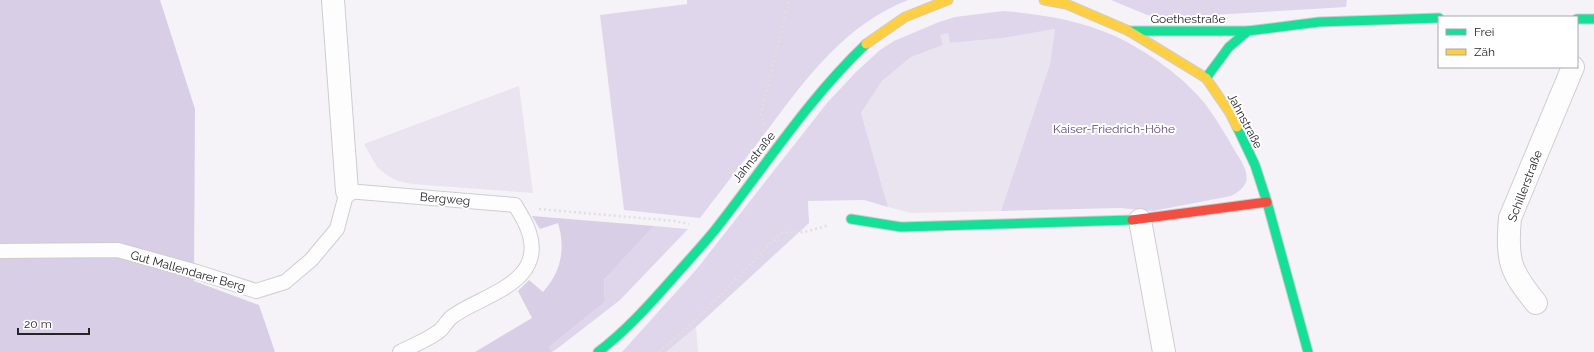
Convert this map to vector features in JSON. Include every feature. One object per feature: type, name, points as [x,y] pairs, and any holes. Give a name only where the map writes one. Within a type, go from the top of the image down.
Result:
[{"type":"street","points":[[333,0],[347,191]]},
{"type":"street","name":"Jahnstraße","points":[[598,352],[610,343],[655,299],[715,230],[827,85],[865,45],[906,17],[948,0]]},
{"type":"street","name":"Jahnstraße","points":[[1044,0],[1066,4],[1129,30],[1206,78],[1230,113],[1255,165],[1267,202],[1308,352]]},
{"type":"street","name":"Goethestraße","points":[[1129,30],[1248,31],[1319,22],[1438,18]]},
{"type":"street","points":[[1578,19],[1594,19]]},
{"type":"street","name":"Goethestraße","points":[[1206,78],[1229,47],[1248,31]]},
{"type":"street","name":"Schillerstraße","points":[[1536,303],[1520,284],[1510,263],[1508,243],[1510,218],[1573,68]]},
{"type":"street","points":[[851,219],[901,227],[945,220],[1140,220],[1267,202]]},
{"type":"street","points":[[1140,220],[1164,352]]},
{"type":"lane","name":"Bergweg","points":[[347,191],[515,205]]},
{"type":"lane","name":"Gut Mallendarer Berg","points":[[0,251],[118,250],[197,272],[256,291],[285,282],[312,260],[337,230],[347,191]]},
{"type":"lane","points":[[400,352],[438,332],[452,316],[511,285],[522,273],[530,259],[531,243],[527,227],[515,205]]},
{"type":"path","points":[[773,153],[761,114],[790,0]]},
{"type":"path","points":[[515,205],[534,209],[675,222]]},
{"type":"path","points":[[659,352],[693,323],[781,234],[805,232],[851,219]]},
{"type":"shaded area","points":[[0,0],[160,0],[195,109],[194,281],[259,305],[275,352],[0,352]]},
{"type":"shaded area","points":[[1055,29],[1050,64],[1001,211],[911,213],[888,207],[861,113],[882,81],[911,57],[943,45],[940,35],[949,32],[950,43],[1003,38]]},
{"type":"shaded area","points":[[519,86],[533,193],[412,184],[398,181],[388,176],[377,167],[364,144]]},
{"type":"shaded area","points":[[532,216],[654,226],[604,280],[605,302],[549,347],[552,352],[475,352],[532,318],[518,291],[529,280],[543,292],[558,268],[562,251],[562,242],[558,223],[540,229]]},
{"type":"shaded area","points":[[696,327],[698,352],[666,352]]},
{"type":"green space","points":[[687,0],[908,0],[865,23],[830,54],[798,90],[700,218],[624,210],[600,15],[687,4]]},
{"type":"green space","points":[[1111,0],[1347,0],[1346,7],[1160,18],[1147,15]]},
{"type":"green space","name":"Kaiser-Friedrich-Höhe","points":[[1003,11],[1046,16],[1101,30],[1127,42],[1152,57],[1187,84],[1206,105],[1218,122],[1245,169],[1247,178],[1244,186],[1231,196],[1153,211],[1120,208],[1001,211],[1050,64],[1055,29],[1003,38],[950,43],[948,33],[940,35],[943,45],[911,57],[882,81],[861,113],[888,207],[864,200],[808,201],[809,223],[696,327],[666,352],[622,352],[696,270],[827,103],[856,72],[880,50],[894,41],[939,22],[955,17]]},
{"type":"green space","points":[[654,226],[688,229],[620,300],[552,352],[549,347],[605,302],[604,280]]},
{"type":"traffic: fast","points":[[1206,78],[1229,47],[1248,31],[1319,22],[1438,18]]},
{"type":"traffic: fast","points":[[1578,19],[1594,19]]},
{"type":"traffic: fast","points":[[1129,31],[1248,31]]},
{"type":"traffic: fast","points":[[598,352],[656,298],[705,242],[787,134],[845,65],[866,44]]},
{"type":"traffic: fast","points":[[1237,127],[1255,165],[1267,202],[1308,352]]},
{"type":"traffic: fast","points":[[851,219],[901,227],[1132,220]]},
{"type":"traffic: slow","points":[[866,44],[905,17],[948,0]]},
{"type":"traffic: slow","points":[[1044,0],[1066,4],[1129,31],[1206,78],[1230,113],[1237,127]]},
{"type":"traffic: jam","points":[[1132,220],[1267,202]]}]
